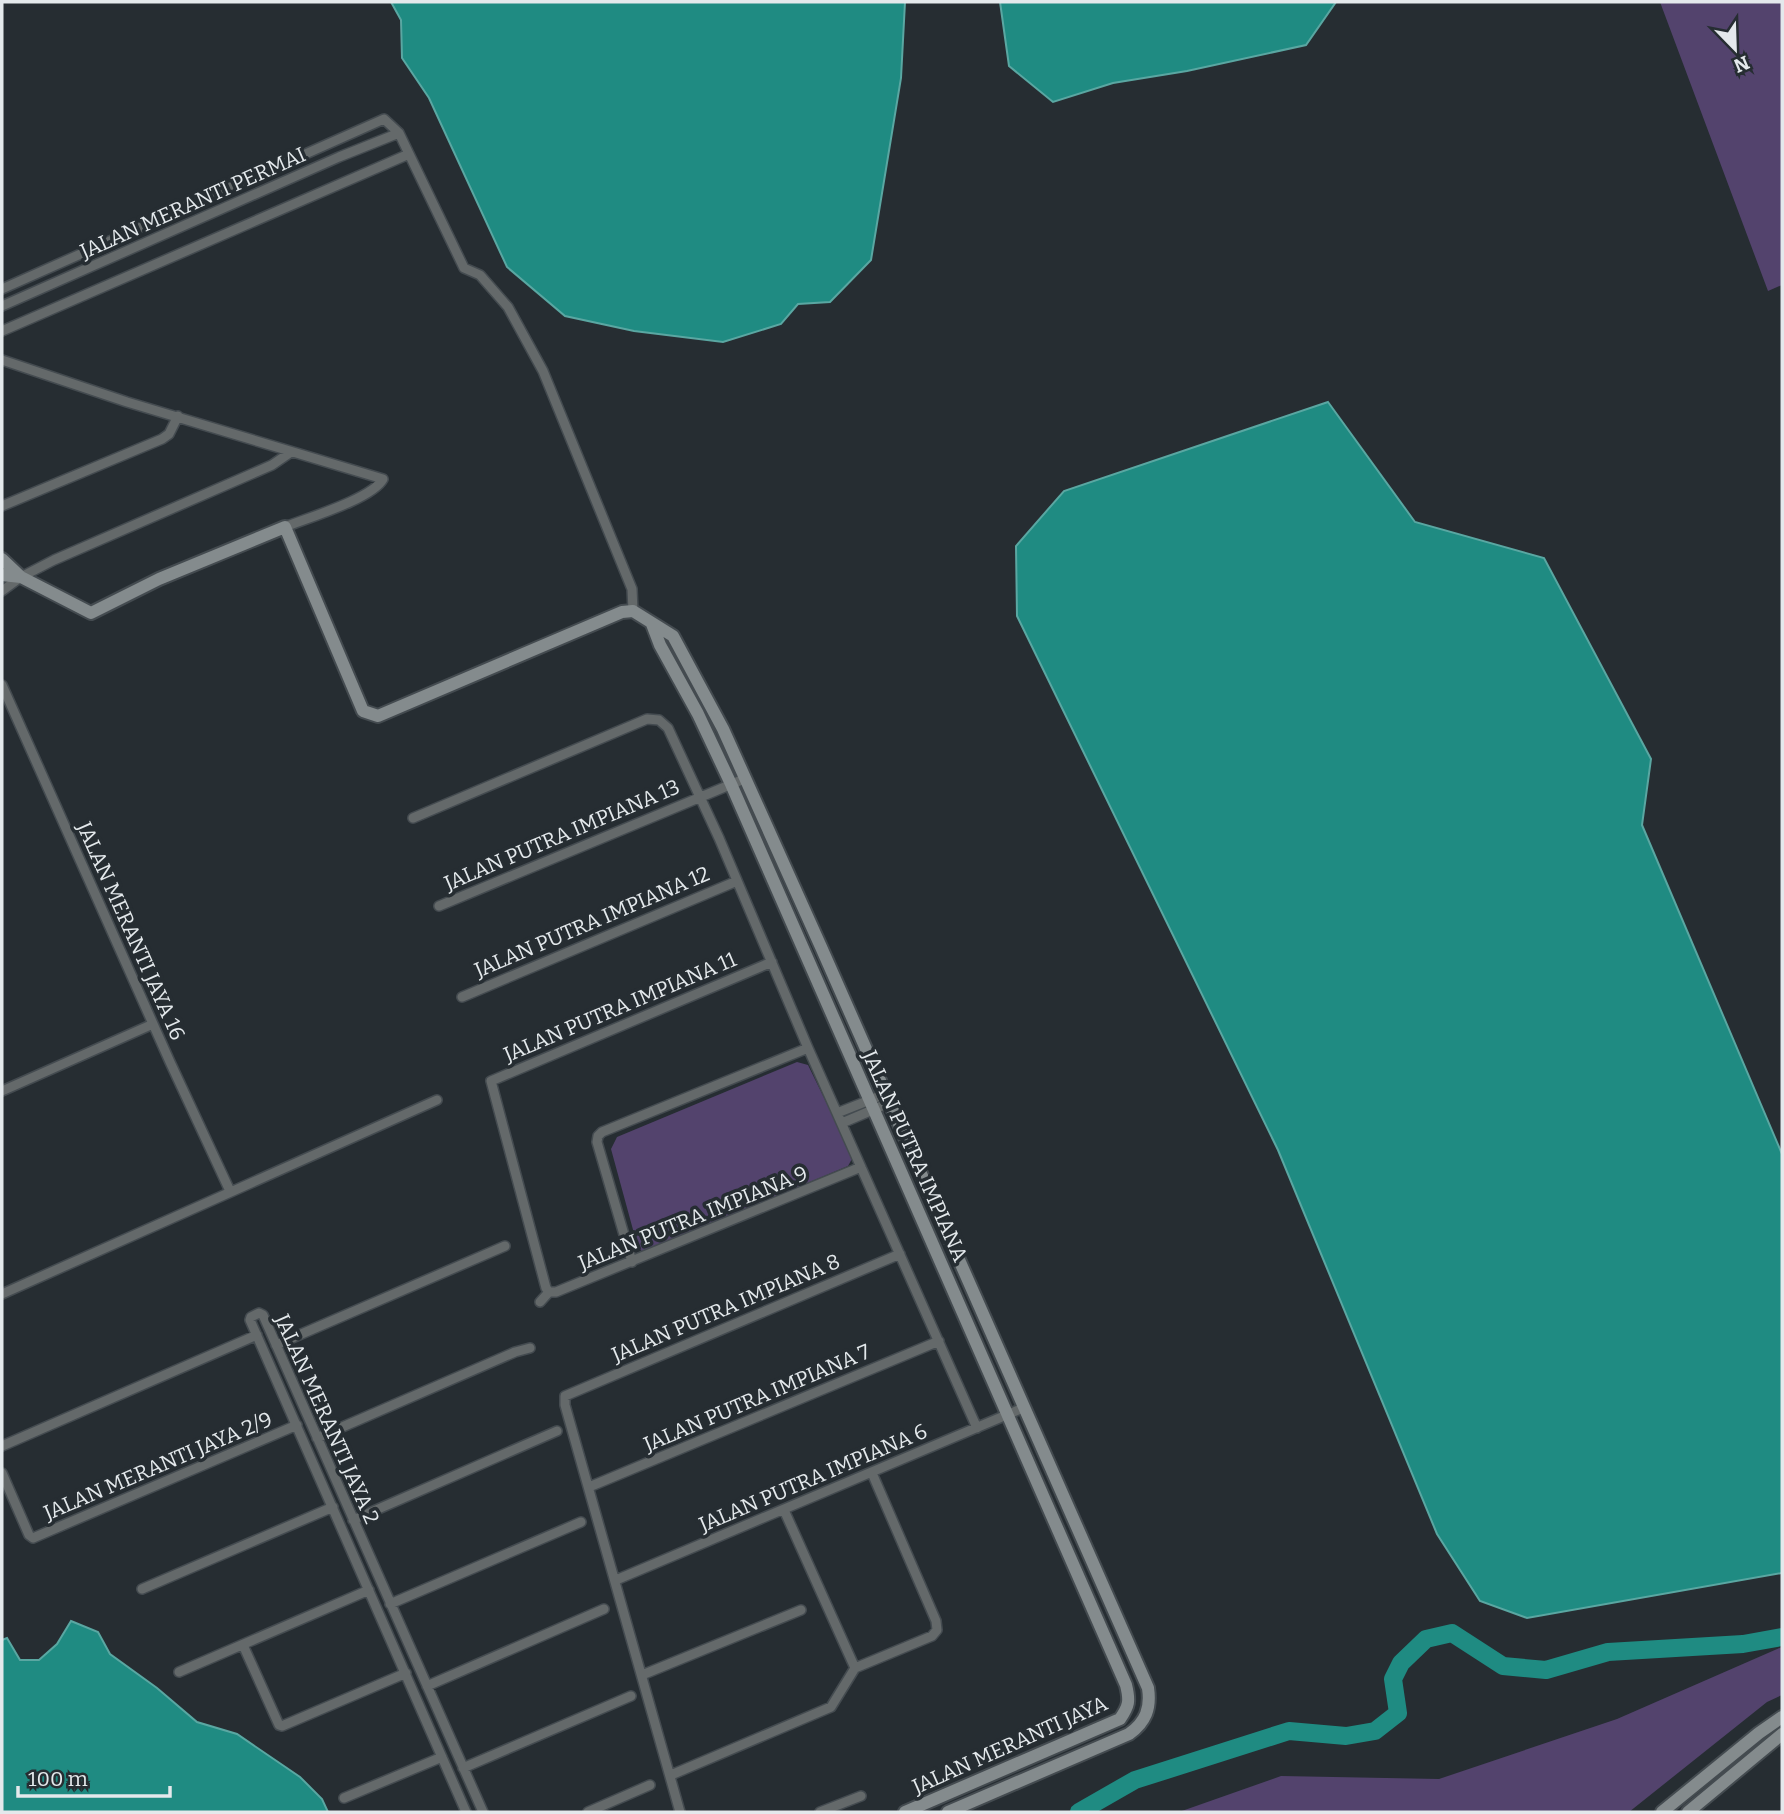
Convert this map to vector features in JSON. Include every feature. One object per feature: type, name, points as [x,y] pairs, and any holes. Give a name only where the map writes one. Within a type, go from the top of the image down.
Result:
[{"type":"street","name":"JALAN MERANTI PERMAI","points":[[2,289],[384,119],[399,133],[2,306]]},
{"type":"street","points":[[399,133],[464,268],[480,275],[508,307],[543,370],[632,589],[633,611]]},
{"type":"street","points":[[2,331],[410,154]]},
{"type":"street","points":[[2,360],[127,402],[383,479],[376,488],[353,500],[159,579],[91,613],[21,577],[2,559]]},
{"type":"street","points":[[2,506],[162,439],[169,434],[178,416]]},
{"type":"street","points":[[2,590],[54,560],[272,465],[291,452]]},
{"type":"street","points":[[285,527],[363,711],[370,715],[378,716],[622,612],[633,611],[652,624]]},
{"type":"street","points":[[2,575],[21,577]]},
{"type":"street","name":"JALAN PUTRA IMPIANA","points":[[652,624],[673,636],[723,729],[1147,1688],[1149,1701],[1146,1715]]},
{"type":"street","name":"JALAN PUTRA IMPIANA","points":[[652,624],[660,645],[698,714],[731,784],[1008,1415],[1126,1685],[1130,1701],[1127,1709]]},
{"type":"street","name":"JALAN MERANTI JAYA 16","points":[[2,685],[230,1191]]},
{"type":"street","points":[[413,818],[648,719],[659,720],[668,728],[976,1428]]},
{"type":"street","name":"JALAN PUTRA IMPIANA 13","points":[[439,906],[744,779]]},
{"type":"street","name":"JALAN PUTRA IMPIANA 12","points":[[462,997],[737,881]]},
{"type":"street","name":"JALAN PUTRA IMPIANA 11","points":[[549,1292],[491,1081],[772,962]]},
{"type":"street","points":[[2,1091],[153,1024]]},
{"type":"street","points":[[632,1262],[597,1142],[598,1136],[602,1132],[808,1048]]},
{"type":"street","points":[[842,1123],[887,1098]]},
{"type":"street","points":[[2,1294],[437,1100]]},
{"type":"street","points":[[837,1112],[872,1105]]},
{"type":"street","name":"JALAN PUTRA IMPIANA 9","points":[[549,1292],[556,1292],[632,1262],[861,1167]]},
{"type":"street","points":[[276,1345],[505,1246]]},
{"type":"street","name":"JALAN PUTRA IMPIANA 8","points":[[589,1487],[565,1405],[565,1396],[900,1254]]},
{"type":"street","points":[[540,1302],[549,1292]]},
{"type":"street","name":"JALAN MERANTI JAYA 2","points":[[466,1812],[250,1320],[251,1317],[263,1315],[483,1812]]},
{"type":"street","points":[[2,1446],[257,1335]]},
{"type":"street","name":"JALAN PUTRA IMPIANA 7","points":[[589,1487],[939,1340]]},
{"type":"street","points":[[317,1438],[515,1352],[530,1348]]},
{"type":"street","name":"JALAN PUTRA IMPIANA 6","points":[[616,1580],[1023,1408]]},
{"type":"street","name":"JALAN MERANTI JAYA 2/9","points":[[2,1473],[29,1535],[33,1538],[297,1425]]},
{"type":"street","points":[[353,1520],[557,1431]]},
{"type":"street","points":[[671,1774],[831,1707],[855,1668],[932,1636],[937,1630],[936,1621],[872,1473]]},
{"type":"street","points":[[589,1487],[680,1812]]},
{"type":"street","points":[[142,1589],[333,1507]]},
{"type":"street","points":[[784,1510],[855,1668]]},
{"type":"street","points":[[390,1604],[581,1522]]},
{"type":"street","points":[[360,1568],[372,1563]]},
{"type":"street","points":[[179,1672],[369,1590]]},
{"type":"street","points":[[427,1686],[604,1609]]},
{"type":"street","points":[[642,1675],[802,1610]]},
{"type":"street","points":[[243,1645],[278,1725],[282,1726],[406,1673]]},
{"type":"street","points":[[463,1768],[631,1696]]},
{"type":"street","name":"JALAN MERANTI JAYA","points":[[905,1812],[1120,1719],[1127,1709]]},
{"type":"street","name":"JALAN MERANTI JAYA","points":[[948,1812],[1129,1734],[1141,1726],[1146,1715]]},
{"type":"street","points":[[1662,1812],[1782,1717]]},
{"type":"street","points":[[431,1731],[444,1725]]},
{"type":"street","points":[[1688,1812],[1782,1734]]},
{"type":"street","points":[[344,1798],[442,1757]]},
{"type":"street","points":[[588,1812],[650,1785]]},
{"type":"street","points":[[820,1812],[861,1796]]},
{"type":"shaded area","points":[[391,2],[905,2],[901,78],[871,260],[830,302],[798,304],[781,324],[723,342],[634,331],[565,316],[507,267],[429,98],[402,58],[401,20]]},
{"type":"shaded area","points":[[1000,2],[1336,2],[1306,45],[1187,71],[1113,83],[1053,102],[1009,66]]},
{"type":"shaded area","points":[[1660,2],[1782,2],[1782,285],[1768,291]]},
{"type":"shaded area","points":[[1328,402],[1415,522],[1544,558],[1651,759],[1642,825],[1782,1154],[1782,1573],[1527,1618],[1480,1601],[1437,1534],[1278,1150],[1017,616],[1016,546],[1064,491]]},
{"type":"shaded area","points":[[797,1062],[808,1065],[853,1157],[848,1166],[643,1252],[638,1248],[611,1149],[617,1137]]},
{"type":"shaded area","points":[[71,1621],[98,1632],[110,1654],[157,1688],[197,1722],[237,1734],[300,1777],[322,1799],[328,1812],[2,1812],[2,1640],[7,1638],[20,1660],[39,1660],[57,1644]]},
{"type":"shaded area","points":[[1782,1647],[1782,1695],[1767,1702],[1629,1812],[1179,1812],[1281,1776],[1439,1779],[1617,1719]]},
{"type":"waterway","points":[[1079,1812],[1135,1780],[1289,1731],[1346,1736],[1375,1731],[1398,1713],[1393,1679],[1401,1663],[1426,1639],[1452,1633],[1503,1666],[1546,1670],[1608,1652],[1743,1644],[1782,1637]]}]
